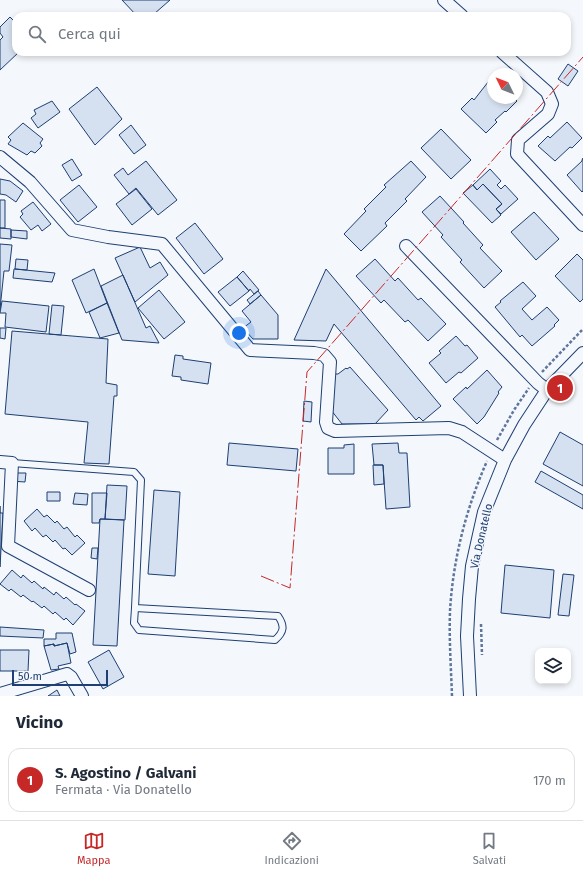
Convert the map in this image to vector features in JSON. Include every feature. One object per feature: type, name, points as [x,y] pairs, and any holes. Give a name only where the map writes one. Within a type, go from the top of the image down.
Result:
[{"type":"street","points":[[444,0],[458,12]]},
{"type":"street","points":[[506,56],[547,92],[552,104],[548,114],[518,140],[517,154],[583,225]]},
{"type":"street","points":[[0,157],[30,182],[72,230],[108,237],[162,244],[250,350],[314,353],[324,355],[330,362],[326,422],[328,428],[335,431],[449,428],[462,432],[505,460]]},
{"type":"street","points":[[406,246],[538,383],[547,390]]},
{"type":"street","name":"Via Donatello","points":[[470,696],[467,636],[469,599],[472,566],[484,512],[505,460],[524,425],[547,390],[583,353]]},
{"type":"street","points":[[6,463],[8,546],[89,590]]},
{"type":"street","points":[[0,694],[67,674],[71,677],[82,696]]},
{"type":"lane","points":[[6,463],[134,472],[141,480],[134,623],[139,630],[275,640],[283,629],[282,622],[278,616],[135,608]]},
{"type":"path","points":[[481,621],[482,660]]},
{"type":"building","points":[[122,0],[170,0],[156,12],[133,12]]},
{"type":"building","points":[[10,17],[12,19],[12,56],[15,56],[0,70],[0,40],[3,37],[0,33],[0,27]]},
{"type":"building","points":[[568,64],[578,71],[568,86],[558,79]]},
{"type":"building","points":[[487,83],[487,104],[514,104],[495,120],[497,122],[486,133],[461,109],[472,98],[474,100]]},
{"type":"building","points":[[97,87],[122,119],[95,145],[69,109]]},
{"type":"building","points":[[52,101],[60,112],[38,128],[31,118],[36,114],[34,110]]},
{"type":"building","points":[[567,122],[582,138],[555,161],[538,146],[548,136],[550,138]]},
{"type":"building","points":[[23,123],[43,139],[40,143],[42,146],[35,153],[31,151],[27,155],[8,144],[11,140],[8,137]]},
{"type":"building","points":[[131,125],[146,145],[134,154],[119,135]]},
{"type":"building","points":[[441,129],[471,160],[451,179],[421,148]]},
{"type":"building","points":[[583,158],[582,192],[567,175],[582,161]]},
{"type":"building","points":[[72,159],[82,175],[72,181],[62,165]]},
{"type":"building","points":[[146,161],[177,200],[158,215],[136,188],[129,194],[114,175],[123,168],[128,175]]},
{"type":"building","points":[[411,161],[426,177],[405,199],[407,201],[385,223],[387,226],[361,251],[344,234],[366,211],[364,209],[386,187],[384,185]]},
{"type":"building","points":[[490,169],[501,181],[497,185],[501,189],[505,185],[518,199],[501,214],[496,209],[502,204],[483,184],[477,190],[473,185]]},
{"type":"building","points":[[0,179],[10,181],[23,191],[16,202],[6,195],[0,194]]},
{"type":"building","points":[[483,184],[502,204],[496,209],[501,215],[492,223],[463,193],[473,185],[477,190]]},
{"type":"building","points":[[79,185],[97,207],[78,222],[60,200]]},
{"type":"building","points":[[136,189],[152,209],[132,225],[116,204]]},
{"type":"building","points":[[440,196],[483,245],[480,248],[502,271],[484,288],[460,262],[462,260],[441,237],[443,235],[422,212]]},
{"type":"building","points":[[0,200],[5,200],[5,228],[0,228]]},
{"type":"building","points":[[33,202],[51,224],[42,231],[38,225],[31,230],[20,217],[23,214],[21,211]]},
{"type":"building","points":[[534,212],[559,239],[536,260],[511,232]]},
{"type":"building","points":[[195,223],[223,259],[204,274],[176,238]]},
{"type":"building","points":[[0,228],[11,229],[11,239],[0,238]]},
{"type":"building","points":[[11,230],[27,231],[27,239],[11,237]]},
{"type":"building","points":[[0,244],[12,245],[9,271],[4,271],[0,309]]},
{"type":"building","points":[[140,247],[150,268],[160,262],[168,275],[135,302],[115,258]]},
{"type":"building","points":[[577,254],[583,260],[583,299],[580,302],[555,276]]},
{"type":"building","points":[[16,259],[28,260],[27,270],[15,269]]},
{"type":"building","points":[[375,259],[395,281],[398,278],[418,300],[421,298],[446,324],[428,341],[408,320],[405,322],[384,300],[381,303],[356,276]]},
{"type":"building","points":[[14,269],[55,273],[52,282],[13,278]]},
{"type":"building","points":[[94,269],[107,303],[86,313],[72,280]]},
{"type":"building","points":[[326,269],[441,406],[423,421],[419,417],[416,420],[334,324],[326,341],[294,340]]},
{"type":"building","points":[[243,271],[259,290],[254,294],[250,289],[249,291],[237,277]]},
{"type":"building","points":[[123,275],[146,328],[150,326],[159,343],[122,340],[101,286]]},
{"type":"building","points":[[237,277],[249,291],[230,306],[218,292]]},
{"type":"building","points":[[523,282],[536,296],[522,309],[532,320],[547,307],[559,320],[554,325],[555,326],[532,346],[522,335],[520,337],[495,307]]},
{"type":"building","points":[[159,290],[185,322],[164,339],[138,308]]},
{"type":"building","points":[[258,291],[261,295],[250,304],[247,300]]},
{"type":"building","points":[[261,295],[278,315],[278,339],[253,339],[243,328],[251,322],[242,311]]},
{"type":"building","points":[[2,301],[49,306],[46,332],[5,327],[6,313],[0,313]]},
{"type":"building","points":[[107,303],[119,333],[100,338],[89,312]]},
{"type":"building","points":[[52,305],[64,306],[61,335],[49,334]]},
{"type":"building","points":[[0,328],[6,328],[5,339],[0,338]]},
{"type":"building","points":[[12,331],[108,339],[106,383],[117,385],[117,396],[114,396],[109,464],[84,463],[88,422],[5,414]]},
{"type":"building","points":[[456,336],[465,346],[467,345],[478,358],[461,373],[459,372],[446,383],[429,363],[441,353],[439,351]]},
{"type":"building","points":[[175,355],[183,356],[183,359],[211,363],[208,384],[181,380],[181,377],[172,376]]},
{"type":"building","points":[[350,367],[388,410],[375,424],[342,424],[331,410],[335,374],[338,374]]},
{"type":"building","points":[[487,370],[502,387],[484,417],[477,424],[453,399],[466,387],[467,389]]},
{"type":"building","points":[[304,401],[312,402],[311,422],[303,421]]},
{"type":"building","points":[[560,432],[583,445],[583,486],[543,464]]},
{"type":"building","points":[[229,443],[298,449],[296,471],[227,465]]},
{"type":"building","points":[[398,443],[399,453],[407,453],[410,507],[386,509],[383,465],[374,465],[372,444]]},
{"type":"building","points":[[354,444],[354,474],[328,474],[328,448],[344,448],[344,445]]},
{"type":"building","points":[[373,465],[383,465],[384,484],[374,485]]},
{"type":"building","points":[[541,471],[583,495],[583,509],[535,482]]},
{"type":"building","points":[[12,473],[26,473],[25,482],[11,481]]},
{"type":"building","points":[[107,485],[127,486],[125,520],[105,519]]},
{"type":"building","points":[[154,490],[180,492],[175,576],[148,574]]},
{"type":"building","points":[[47,492],[60,492],[60,501],[47,501]]},
{"type":"building","points":[[75,493],[88,494],[87,505],[73,504]]},
{"type":"building","points":[[92,493],[107,493],[105,519],[100,519],[99,523],[92,523]]},
{"type":"building","points":[[37,509],[44,517],[47,515],[55,523],[57,521],[64,529],[67,527],[75,537],[77,535],[85,543],[72,555],[65,548],[63,549],[55,540],[53,542],[46,535],[43,537],[35,528],[32,531],[24,521]]},
{"type":"building","points":[[0,513],[3,513],[0,567]]},
{"type":"building","points":[[100,519],[124,520],[117,646],[93,645]]},
{"type":"building","points":[[92,548],[98,548],[97,559],[91,558]]},
{"type":"building","points":[[505,565],[554,570],[550,618],[501,613]]},
{"type":"building","points":[[12,570],[21,578],[23,575],[32,583],[34,581],[43,589],[44,587],[54,595],[56,592],[64,599],[66,597],[85,611],[73,625],[66,618],[64,620],[55,612],[53,614],[44,606],[42,608],[23,595],[21,597],[11,589],[9,591],[0,584]]},
{"type":"building","points":[[563,574],[574,575],[569,616],[558,615]]},
{"type":"building","points":[[0,627],[44,630],[43,638],[0,636]]},
{"type":"building","points":[[56,633],[72,633],[76,652],[70,654],[67,643],[54,646],[54,644],[44,646],[44,639],[56,639]]},
{"type":"building","points":[[67,643],[71,663],[58,666],[59,669],[51,670],[44,646],[54,644],[54,646]]},
{"type":"building","points":[[0,650],[29,650],[28,671],[0,671]]},
{"type":"building","points":[[109,650],[124,677],[103,689],[88,662]]},
{"type":"building","points":[[57,690],[60,696],[48,696]]},
{"type":"power","points":[[261,576],[290,588],[307,372],[583,57]]},
{"type":"place","name":"S. Agostino / Galvani","points":[[560,388]]}]
